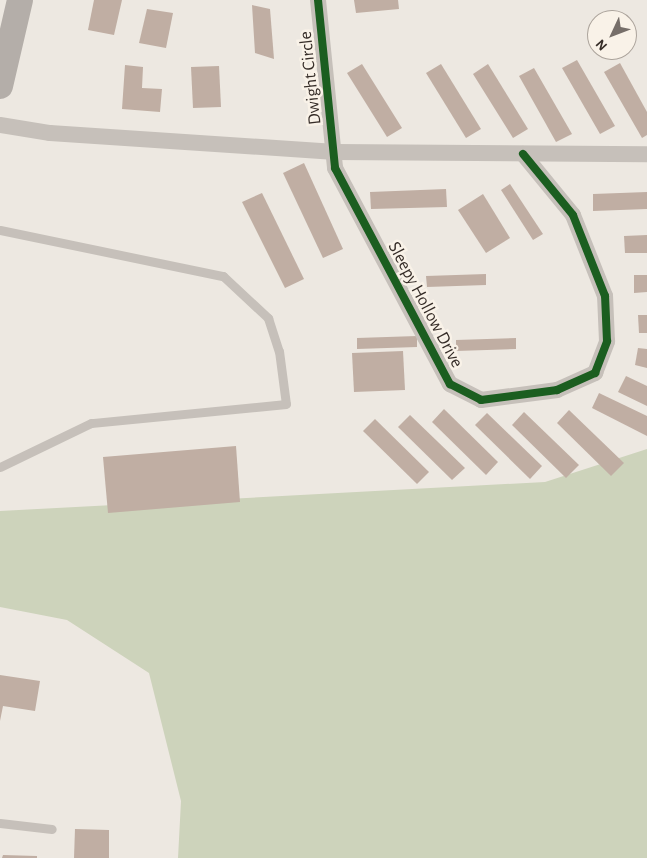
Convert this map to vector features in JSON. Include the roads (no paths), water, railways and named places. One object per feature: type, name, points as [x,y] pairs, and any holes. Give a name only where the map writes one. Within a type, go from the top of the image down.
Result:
[{"type":"main road","points":[[0,86],[6,30],[20,0]]},
{"type":"street","name":"Dwight Circle","points":[[318,0],[335,152]]},
{"type":"street","points":[[0,124],[50,132],[335,152],[647,154]]},
{"type":"street","name":"Sleepy Hollow Drive","points":[[335,152],[335,168],[348,197],[450,384],[481,400],[557,390],[595,373],[607,340],[605,296],[574,214],[524,154]]},
{"type":"lane","points":[[0,230],[223,276],[268,318],[278,351],[286,404],[91,423],[0,467]]},
{"type":"lane","points":[[0,823],[52,829]]}]
